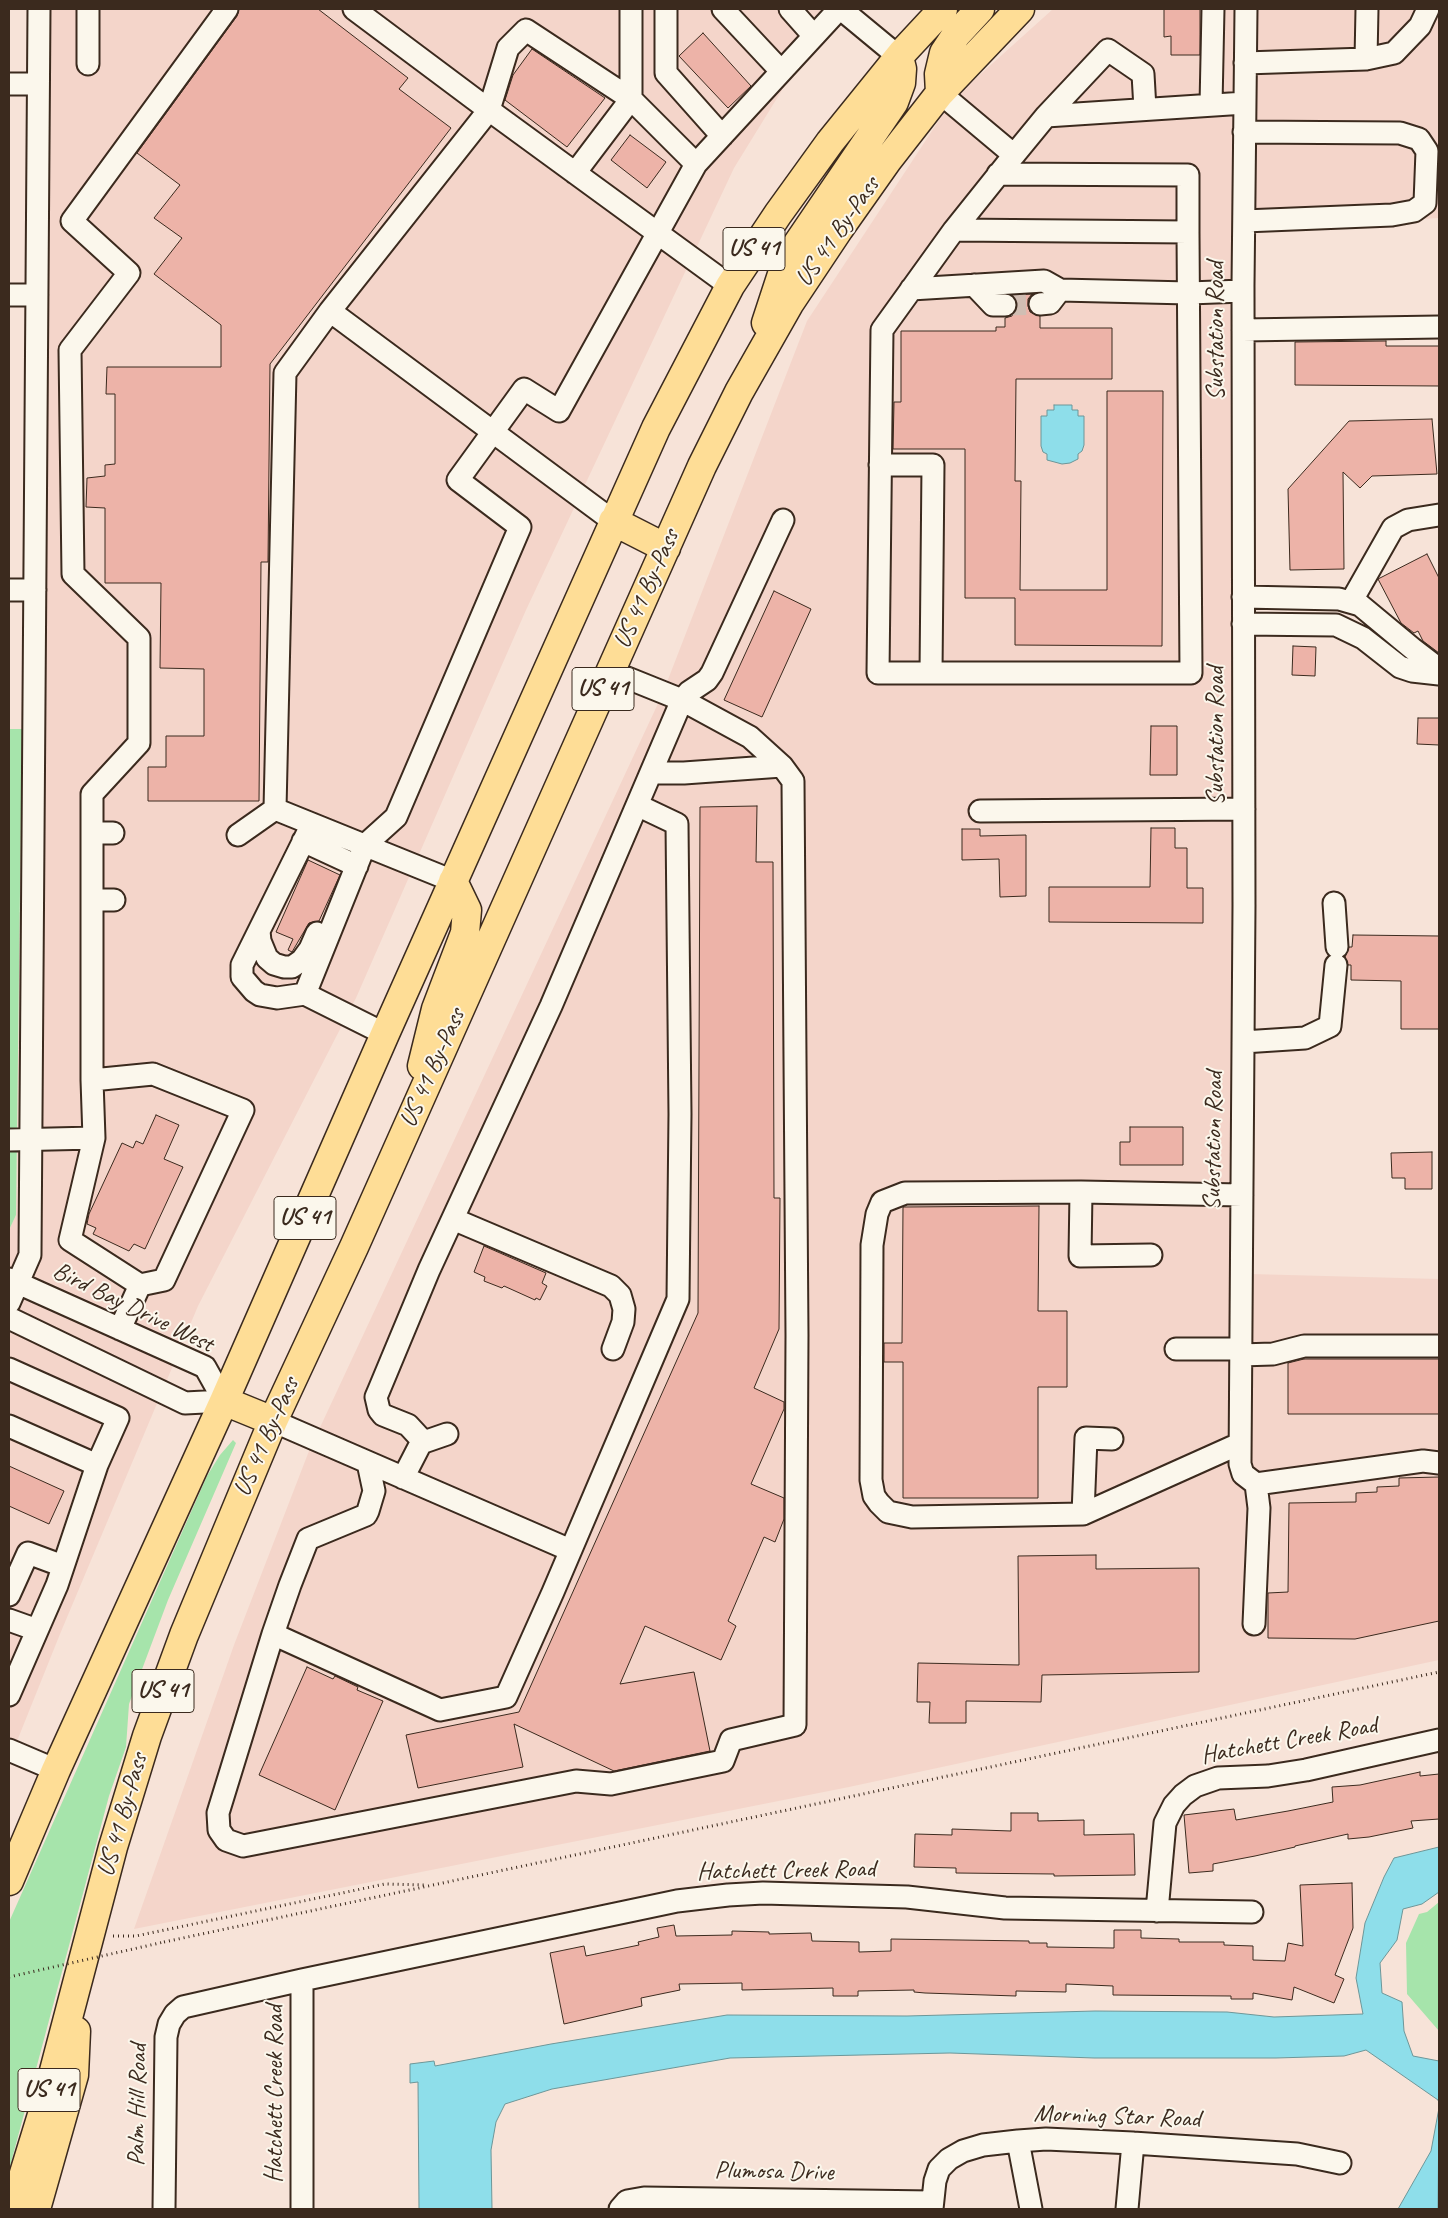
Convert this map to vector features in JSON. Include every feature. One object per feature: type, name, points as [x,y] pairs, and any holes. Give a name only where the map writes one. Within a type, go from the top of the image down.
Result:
[{"type":"main road","name":"US 41","points":[[9,1881],[56,1770],[224,1401],[385,1034],[656,428],[730,286],[778,214],[830,142],[899,57],[943,9]]},
{"type":"main road","points":[[940,93],[938,74],[944,54],[956,35],[980,9]]},
{"type":"main road","name":"US 41 By-Pass","points":[[13,2209],[45,2105],[79,1970],[146,1736],[184,1635],[273,1421],[354,1247],[702,466],[750,372],[789,304],[838,229],[887,161],[940,93],[1020,9]]},
{"type":"main road","points":[[750,372],[785,265],[862,147],[894,102],[901,83],[902,69],[899,57]]},
{"type":"main road","points":[[613,521],[666,548]]},
{"type":"main road","points":[[415,1109],[429,1032],[466,928],[467,910],[453,881]]},
{"type":"main road","points":[[224,1401],[273,1421]]},
{"type":"main road","points":[[36,2209],[74,2075],[79,1970]]},
{"type":"street","points":[[9,1303],[13,1281],[30,1255],[39,9]]},
{"type":"street","points":[[88,9],[88,64]]},
{"type":"street","points":[[92,1080],[153,1074],[243,1110],[164,1280],[140,1285],[70,1240],[94,1138],[92,1080],[92,794],[139,743],[139,638],[73,574],[70,350],[129,273],[72,221],[227,9]]},
{"type":"street","points":[[354,9],[730,286]]},
{"type":"street","points":[[575,173],[631,99],[631,9]]},
{"type":"street","points":[[666,9],[666,73],[722,136]]},
{"type":"street","points":[[723,9],[782,71]]},
{"type":"street","points":[[790,9],[814,36]]},
{"type":"street","points":[[248,954],[254,976],[260,984],[269,987],[282,986],[291,979],[298,971],[310,949],[352,864],[366,845],[396,817],[520,527],[458,480],[524,389],[559,412],[696,164],[840,9],[899,57]]},
{"type":"street","points":[[1211,105],[1213,9]]},
{"type":"street","name":"Substation Road","points":[[1240,1454],[1244,810],[1243,290],[1246,9]]},
{"type":"street","points":[[1366,59],[1367,9]]},
{"type":"street","points":[[1245,63],[1366,59],[1394,54],[1420,26],[1428,9]]},
{"type":"street","points":[[275,809],[285,373],[330,312],[489,110],[508,48],[526,30],[631,99],[696,164]]},
{"type":"street","points":[[998,174],[1188,175],[1191,673],[878,673],[882,330],[954,230],[998,174],[1046,116],[1108,50],[1143,74],[1145,110]]},
{"type":"street","points":[[9,84],[38,84]]},
{"type":"street","points":[[940,93],[1014,155]]},
{"type":"street","points":[[1046,116],[1245,103]]},
{"type":"street","points":[[1244,132],[1400,133],[1419,139],[1427,151],[1425,203],[1414,211],[1392,215],[1244,221]]},
{"type":"street","points":[[954,230],[1188,232]]},
{"type":"street","points":[[911,289],[1044,281],[1060,290],[1189,293],[1243,290]]},
{"type":"street","points":[[974,285],[993,305],[1005,305]]},
{"type":"street","points":[[1040,304],[1050,303],[1060,290]]},
{"type":"street","points":[[9,295],[37,295]]},
{"type":"street","points":[[330,312],[613,521]]},
{"type":"street","points":[[1243,330],[1439,327]]},
{"type":"street","points":[[880,464],[933,465],[931,673]]},
{"type":"street","points":[[1351,602],[1393,528],[1408,520],[1439,515]]},
{"type":"street","points":[[403,1478],[421,1443],[419,1435],[408,1425],[383,1415],[379,1410],[376,1397],[453,1218],[554,999],[682,700],[689,692],[707,680],[712,673],[783,520]]},
{"type":"street","points":[[9,590],[35,590]]},
{"type":"street","points":[[1243,597],[1339,599],[1360,605],[1439,669]]},
{"type":"street","points":[[1243,624],[1336,626],[1354,632],[1400,667],[1412,671],[1439,674]]},
{"type":"street","points":[[368,1463],[374,1490],[371,1506],[366,1515],[308,1539],[273,1634],[218,1813],[217,1824],[222,1836],[237,1845],[576,1782],[611,1784],[722,1761],[731,1740],[794,1725],[797,1335],[793,782],[782,766],[750,738],[682,700],[610,671]]},
{"type":"street","points":[[651,773],[684,773],[782,766]]},
{"type":"street","points":[[273,1634],[440,1710],[506,1697],[678,1299],[680,1114],[677,824],[637,805]]},
{"type":"street","points":[[275,809],[352,864]]},
{"type":"street","points":[[238,835],[275,809]]},
{"type":"street","points":[[980,811],[1244,810]]},
{"type":"street","points":[[308,832],[366,845],[453,881]]},
{"type":"street","points":[[308,832],[242,965],[242,977],[260,995],[276,998],[305,994],[385,1034]]},
{"type":"street","points":[[92,833],[113,833]]},
{"type":"street","points":[[305,994],[352,864]]},
{"type":"street","points":[[92,900],[114,900]]},
{"type":"street","points":[[1243,1042],[1305,1038],[1330,1026],[1337,956],[1334,903]]},
{"type":"street","points":[[259,931],[260,941],[267,958],[274,964],[284,968],[292,967],[302,960],[310,949]]},
{"type":"street","points":[[9,1140],[94,1138]]},
{"type":"street","points":[[1242,1195],[1081,1192],[905,1193],[882,1202],[877,1214],[872,1245],[871,1480],[874,1496],[879,1503],[888,1512],[903,1517],[1083,1514],[1240,1454],[1243,1474],[1256,1484],[1259,1508],[1254,1624]]},
{"type":"street","points":[[1081,1192],[1080,1256],[1151,1255]]},
{"type":"street","points":[[453,1218],[611,1286],[620,1296],[624,1309],[623,1322],[613,1349]]},
{"type":"street","name":"Bird Bay Drive West","points":[[13,1281],[205,1368],[224,1401]]},
{"type":"street","points":[[120,1329],[140,1285]]},
{"type":"street","points":[[9,1318],[185,1403],[224,1401]]},
{"type":"street","points":[[1176,1348],[1273,1354],[1304,1346],[1439,1346]]},
{"type":"street","points":[[9,1369],[118,1418],[97,1465],[63,1566],[10,1689]]},
{"type":"street","points":[[273,1421],[570,1550]]},
{"type":"street","points":[[9,1426],[97,1465]]},
{"type":"street","points":[[421,1443],[447,1434]]},
{"type":"street","points":[[1083,1514],[1086,1438],[1112,1439]]},
{"type":"street","points":[[1256,1484],[1423,1461],[1439,1463]]},
{"type":"street","points":[[9,1595],[28,1554],[63,1566]]},
{"type":"street","points":[[9,1620],[37,1630]]},
{"type":"street","name":"Hatchett Creek Road","points":[[1158,1911],[1165,1824],[1174,1805],[1195,1786],[1218,1778],[1268,1776],[1306,1770],[1439,1740]]},
{"type":"street","points":[[9,1750],[56,1770]]},
{"type":"street","name":"Hatchett Creek Road","points":[[183,2007],[677,1901],[728,1895],[907,1897],[991,1907],[1252,1912]]},
{"type":"street","name":"Hatchett Creek Road","points":[[302,1980],[302,2209]]},
{"type":"street","name":"Palm Hill Road","points":[[164,2209],[166,2038],[169,2024],[174,2014],[183,2007]]},
{"type":"street","name":"Morning Star Road","points":[[932,2205],[935,2181],[939,2169],[949,2159],[963,2151],[983,2145],[1018,2141],[1046,2139],[1133,2143],[1296,2154],[1340,2163]]},
{"type":"street","points":[[1018,2141],[1031,2209]]},
{"type":"street","points":[[1128,2209],[1133,2143]]},
{"type":"street","name":"Plumosa Drive","points":[[620,2209],[627,2201],[644,2198],[932,2205]]},
{"type":"path","points":[[9,1977],[430,1885],[1439,1672]]},
{"type":"path","points":[[89,1935],[136,1936],[385,1884],[430,1885]]},
{"type":"shaded area","points":[[33,9],[844,9],[803,56],[734,168],[526,610],[356,998],[198,1306],[60,1634],[9,1761],[9,1230],[16,1215]]},
{"type":"shaded area","points":[[1053,9],[1439,9],[1439,218],[1251,229],[1256,661],[1250,1274],[1439,1279],[1439,1660],[849,1787],[134,1929],[234,1645],[309,1451],[662,695],[807,321],[953,99]]},
{"type":"green space","points":[[9,729],[22,729],[16,1215],[9,1230]]},
{"type":"green space","points":[[233,1440],[236,1443],[168,1600],[129,1704],[126,1747],[109,1796],[9,2170],[9,1922],[207,1476],[220,1455]]},
{"type":"green space","points":[[1439,1902],[1439,2031],[1407,1994],[1406,1943],[1419,1914],[1427,1912]]},
{"type":"water","points":[[1054,405],[1072,405],[1072,410],[1078,410],[1078,416],[1084,416],[1084,445],[1082,451],[1078,454],[1078,459],[1070,463],[1062,464],[1047,460],[1047,454],[1043,452],[1041,446],[1041,416],[1047,416],[1047,410],[1054,410]]},
{"type":"water","points":[[1439,1847],[1439,1892],[1422,1904],[1403,1909],[1397,1940],[1380,1963],[1382,1993],[1402,2002],[1404,2031],[1413,2056],[1439,2061],[1439,2103],[1438,2100],[1366,2050],[1344,2056],[1276,2058],[1094,2058],[950,2053],[730,2058],[552,2089],[505,2104],[496,2122],[491,2150],[492,2209],[419,2209],[418,2082],[410,2083],[410,2064],[434,2061],[435,2066],[551,2044],[727,2015],[907,2016],[1095,2011],[1227,2012],[1274,2017],[1363,2014],[1356,1978],[1365,1923],[1384,1877],[1394,1858]]},
{"type":"water","points":[[1439,2108],[1438,2209],[1398,2209],[1431,2151]]},
{"type":"building","points":[[239,9],[318,9],[408,78],[399,89],[451,128],[270,364],[268,562],[261,562],[259,801],[148,801],[148,767],[166,767],[166,736],[204,736],[204,669],[160,668],[161,583],[105,583],[105,508],[86,507],[87,478],[105,476],[105,465],[115,464],[115,394],[106,394],[107,367],[221,367],[221,325],[154,274],[182,238],[154,218],[180,185],[137,153],[237,16]]},
{"type":"building","points":[[1164,9],[1200,9],[1200,55],[1171,55],[1171,36],[1164,37]]},
{"type":"building","points":[[703,33],[751,86],[728,108],[679,56]]},
{"type":"building","points":[[532,49],[605,98],[567,147],[505,100],[513,75]]},
{"type":"building","points":[[630,135],[666,162],[647,188],[611,160]]},
{"type":"building","points":[[1032,294],[1028,299],[1028,306],[1030,312],[1040,316],[1040,328],[1112,328],[1112,379],[1016,379],[1015,481],[1021,481],[1020,590],[1107,590],[1107,391],[1163,391],[1162,646],[1015,645],[1015,598],[965,598],[965,449],[893,449],[894,402],[901,402],[901,331],[996,331],[996,327],[1005,327],[1005,318],[1012,316],[1016,311],[1017,305],[1013,295]]},
{"type":"building","points":[[1386,341],[1386,346],[1439,346],[1439,386],[1295,385],[1295,342]]},
{"type":"building","points":[[1432,419],[1437,474],[1372,476],[1360,488],[1343,472],[1344,569],[1290,570],[1288,489],[1349,421]]},
{"type":"building","points":[[1427,554],[1439,578],[1439,653],[1423,641],[1418,631],[1414,633],[1401,623],[1378,579]]},
{"type":"building","points":[[774,591],[811,609],[762,717],[724,700]]},
{"type":"building","points":[[1293,646],[1316,647],[1315,676],[1292,675]]},
{"type":"building","points":[[1418,718],[1439,718],[1439,745],[1417,744]]},
{"type":"building","points":[[1151,726],[1177,726],[1177,775],[1150,775]]},
{"type":"building","points":[[757,806],[756,862],[773,862],[774,1198],[780,1198],[779,1329],[754,1388],[784,1402],[784,1409],[751,1484],[784,1498],[784,1519],[775,1542],[764,1537],[728,1621],[736,1626],[721,1660],[645,1626],[620,1684],[694,1672],[710,1751],[614,1771],[514,1724],[523,1767],[418,1788],[406,1735],[519,1712],[698,1313],[700,807]]},
{"type":"building","points":[[1151,828],[1175,828],[1175,848],[1187,848],[1187,888],[1203,888],[1203,923],[1049,922],[1049,887],[1150,887]]},
{"type":"building","points":[[962,829],[980,829],[980,836],[1026,835],[1026,896],[1000,897],[999,859],[962,860]]},
{"type":"building","points":[[308,860],[340,875],[319,921],[309,923],[292,952],[288,950],[293,939],[276,932]]},
{"type":"building","points":[[1353,935],[1439,936],[1439,1029],[1401,1029],[1401,981],[1351,980],[1351,965],[1348,965],[1345,957],[1349,947],[1352,947]]},
{"type":"building","points":[[156,1115],[179,1125],[164,1159],[183,1167],[145,1249],[134,1244],[129,1251],[93,1234],[96,1228],[87,1224],[89,1214],[122,1143],[133,1148],[136,1141],[143,1144]]},
{"type":"building","points":[[1130,1127],[1183,1127],[1183,1165],[1120,1165],[1120,1142],[1130,1142]]},
{"type":"building","points":[[1432,1152],[1432,1189],[1405,1189],[1405,1178],[1392,1178],[1391,1153]]},
{"type":"building","points":[[1039,1206],[1038,1311],[1067,1311],[1067,1387],[1038,1387],[1038,1498],[903,1498],[903,1362],[884,1362],[884,1343],[902,1343],[903,1207]]},
{"type":"building","points":[[484,1246],[546,1273],[542,1283],[547,1286],[540,1300],[536,1298],[535,1300],[504,1286],[502,1288],[484,1281],[485,1277],[474,1272]]},
{"type":"building","points":[[1304,1359],[1439,1359],[1439,1414],[1288,1414],[1288,1363]]},
{"type":"building","points":[[9,1466],[64,1491],[49,1524],[9,1506]]},
{"type":"building","points":[[1439,1477],[1439,1621],[1355,1639],[1268,1638],[1268,1593],[1288,1592],[1289,1503],[1356,1502],[1356,1493],[1377,1492],[1377,1487],[1399,1486],[1399,1478]]},
{"type":"building","points":[[1096,1555],[1096,1569],[1199,1568],[1199,1672],[1042,1675],[1041,1702],[966,1701],[966,1723],[929,1723],[930,1702],[917,1702],[918,1663],[1019,1665],[1018,1556]]},
{"type":"building","points":[[307,1667],[333,1679],[335,1676],[358,1687],[357,1690],[383,1701],[335,1810],[259,1775]]},
{"type":"building","points":[[1420,1772],[1420,1776],[1439,1774],[1439,1819],[1411,1821],[1413,1828],[1369,1837],[1348,1839],[1348,1834],[1213,1864],[1213,1871],[1189,1873],[1184,1815],[1234,1809],[1236,1820],[1288,1811],[1333,1802],[1332,1787],[1360,1785]]},
{"type":"building","points":[[1011,1813],[1038,1813],[1038,1821],[1084,1820],[1084,1835],[1134,1834],[1135,1875],[1054,1876],[1054,1874],[956,1873],[956,1868],[914,1867],[915,1834],[952,1835],[952,1829],[1011,1831]]},
{"type":"building","points":[[1352,1883],[1353,1928],[1335,1975],[1344,1979],[1334,2003],[1294,1987],[1292,2000],[1253,1993],[1253,1999],[1231,1999],[1231,1996],[1113,1995],[1113,1986],[1066,1984],[1066,1992],[1016,1991],[1016,1996],[925,1993],[914,1992],[914,1990],[858,1991],[858,1996],[833,1996],[833,1988],[742,1990],[742,1983],[679,1984],[680,1990],[641,1998],[642,2006],[564,2024],[550,1953],[584,1946],[586,1956],[639,1945],[638,1942],[659,1937],[657,1928],[674,1925],[676,1936],[732,1935],[732,1931],[769,1932],[769,1934],[811,1933],[812,1941],[859,1942],[859,1952],[891,1951],[891,1939],[1029,1941],[1029,1943],[1047,1943],[1047,1947],[1114,1948],[1114,1930],[1141,1930],[1141,1938],[1179,1939],[1179,1942],[1224,1942],[1224,1945],[1253,1946],[1253,1960],[1285,1961],[1288,1943],[1303,1946],[1300,1885]]},
{"type":"tunnel","points":[[1005,305],[1040,304]]}]
